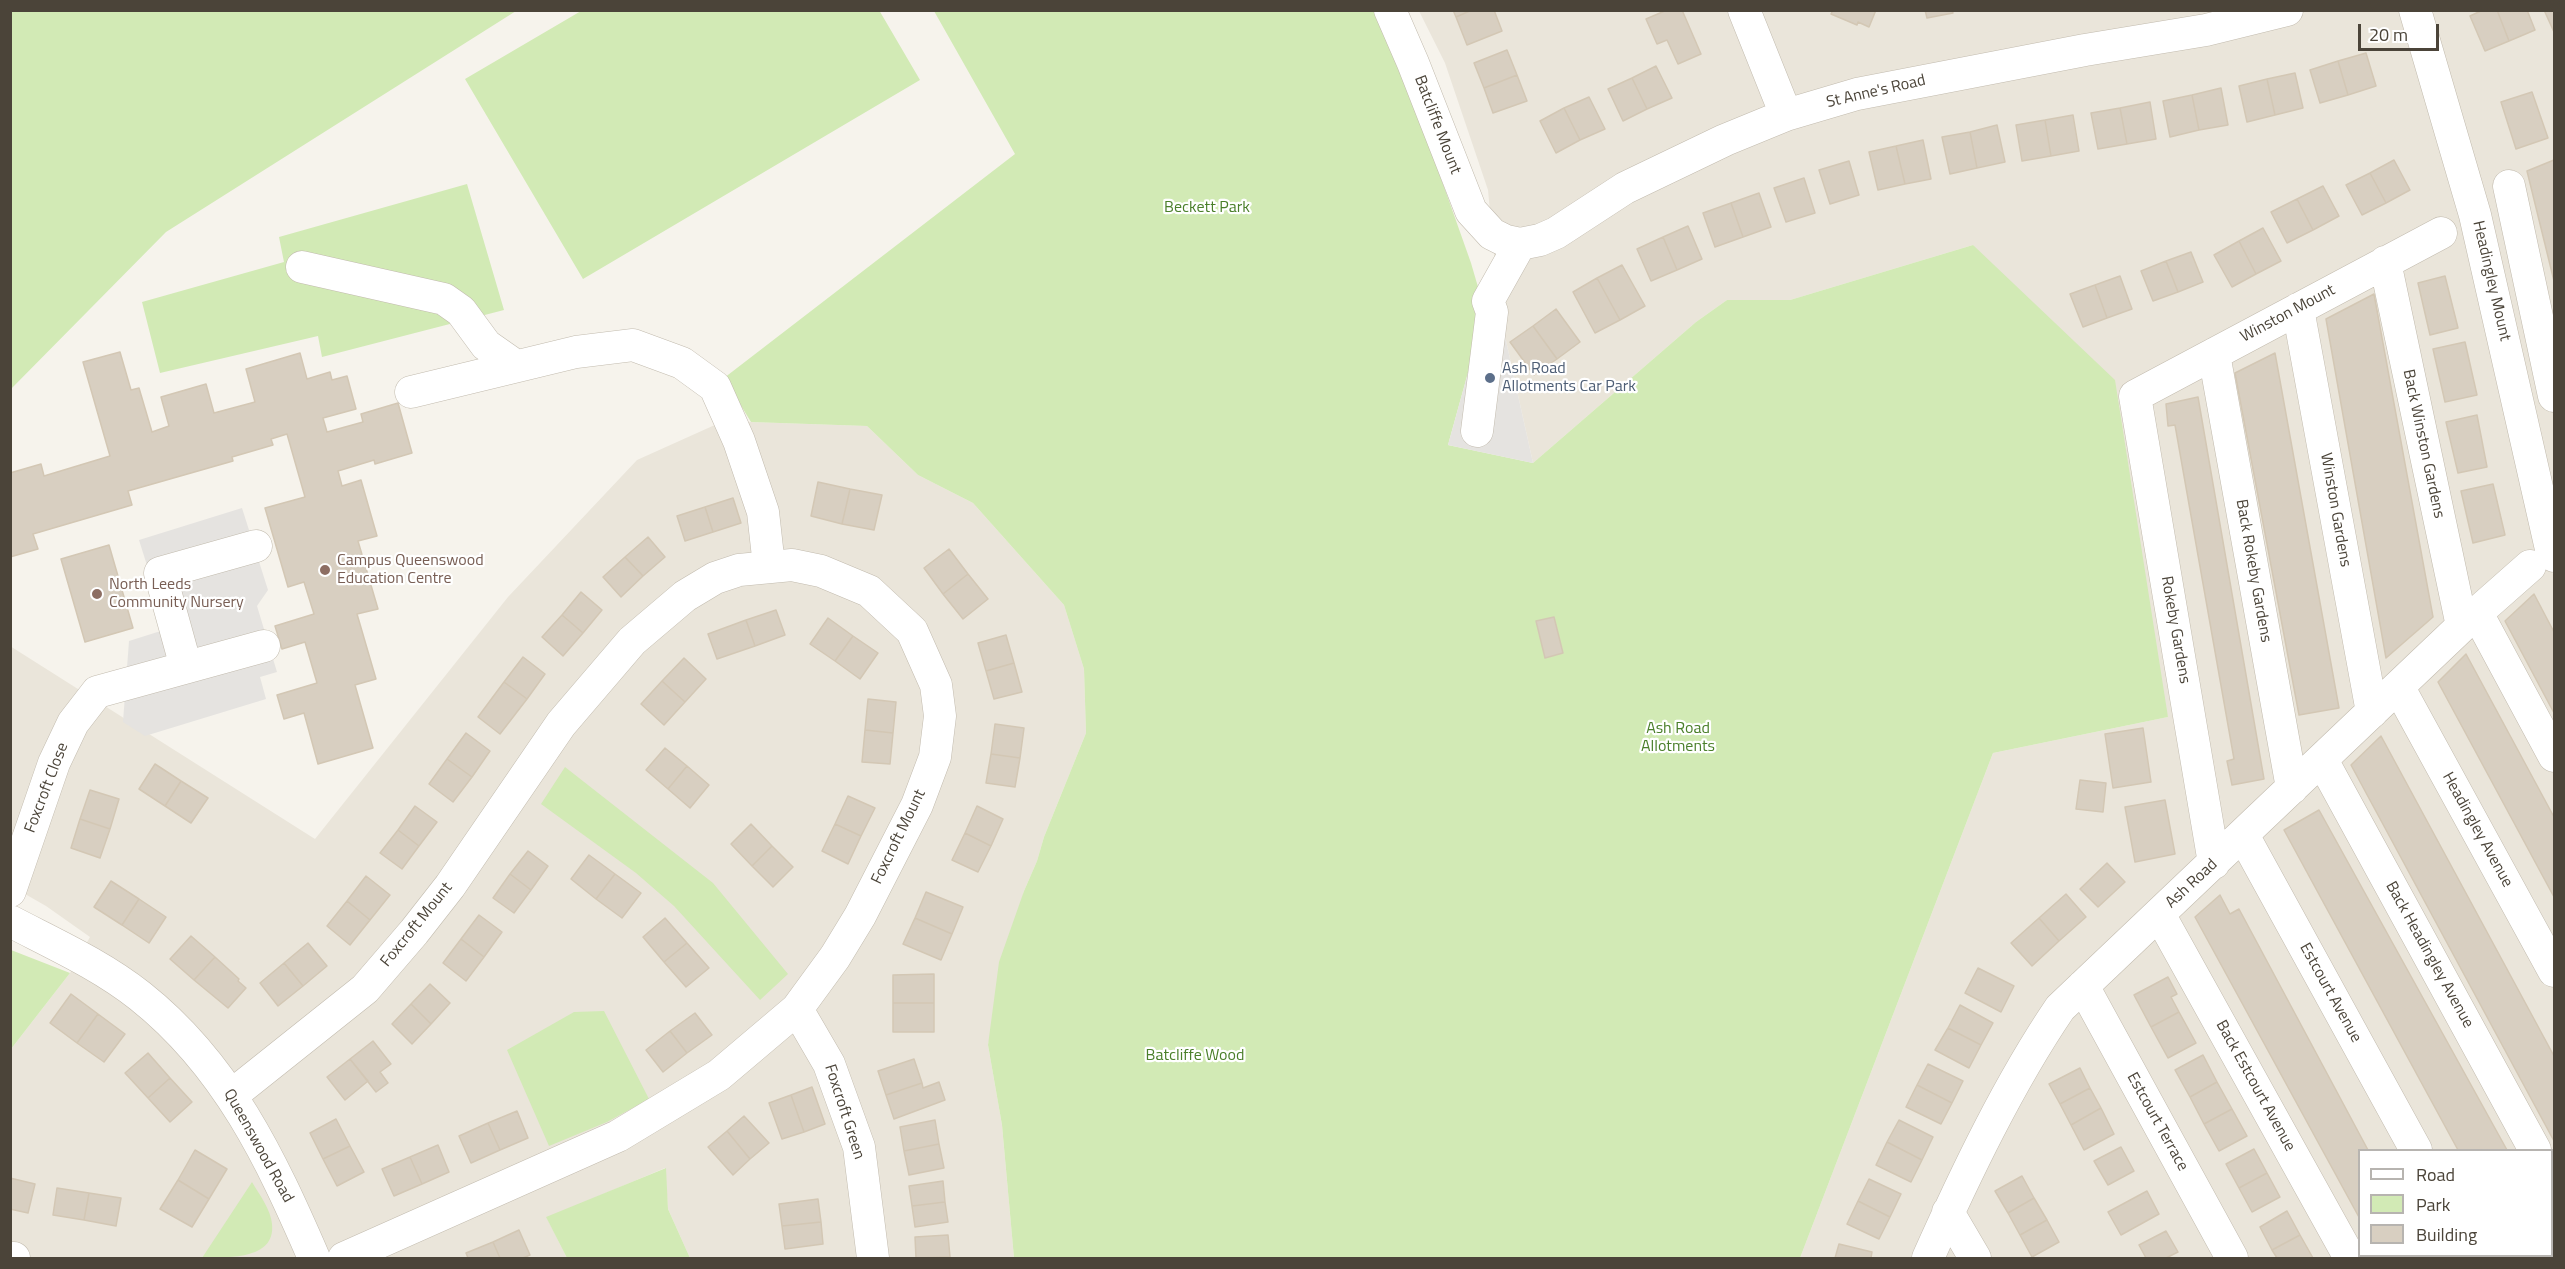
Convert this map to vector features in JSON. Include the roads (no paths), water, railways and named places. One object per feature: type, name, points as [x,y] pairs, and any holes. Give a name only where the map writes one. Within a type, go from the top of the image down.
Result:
[{"type":"street","name":"Batcliffe Mount","points":[[1390,10],[1466,201],[1479,222],[1506,239]]},
{"type":"street","points":[[1744,10],[1786,116]]},
{"type":"street","name":"St Anne's Road","points":[[1506,239],[1540,240],[1556,233],[1625,188],[1725,140],[1786,116],[1857,93],[2085,50],[2206,30],[2287,10]]},
{"type":"street","name":"Headingley Mount","points":[[2415,10],[2475,215],[2524,424],[2548,554]]},
{"type":"street","points":[[2475,215],[2510,193],[2554,396]]},
{"type":"street","name":"Winston Mount","points":[[2135,396],[2441,233]]},
{"type":"street","points":[[1477,431],[1492,312],[1488,301],[1506,239]]},
{"type":"street","name":"Back Winston Gardens","points":[[2385,262],[2469,620],[2554,756]]},
{"type":"street","points":[[302,267],[444,299],[461,311],[486,345],[516,366]]},
{"type":"street","name":"Winston Gardens","points":[[2298,309],[2372,712]]},
{"type":"street","points":[[411,392],[576,352],[633,345],[682,363],[715,387],[739,441],[763,512],[769,567]]},
{"type":"street","name":"Back Rokeby Gardens","points":[[2214,354],[2292,788]]},
{"type":"street","name":"Rokeby Gardens","points":[[2135,396],[2214,863]]},
{"type":"street","points":[[2524,424],[2554,412]]},
{"type":"street","points":[[256,546],[160,573],[186,668],[264,646]]},
{"type":"street","name":"Ash Road","points":[[1928,1258],[1948,1212],[2034,1047],[2060,1008],[2469,620],[2548,554]]},
{"type":"street","name":"Foxcroft Mount","points":[[232,1095],[365,989],[450,886],[561,724],[632,641],[685,596],[715,578],[739,570],[792,565],[821,571],[869,591],[912,630],[936,685],[940,716],[934,757],[917,805],[860,916],[835,957],[797,1009],[719,1075],[618,1136],[344,1258]]},
{"type":"street","name":"Foxcroft Close","points":[[10,891],[54,763],[73,723],[97,692],[186,668]]},
{"type":"street","name":"Headingley Avenue","points":[[2399,688],[2554,971]]},
{"type":"street","name":"Back Headingley Avenue","points":[[2322,760],[2534,1149]]},
{"type":"street","name":"Estcourt Avenue","points":[[2243,835],[2415,1149]]},
{"type":"street","name":"Back Estcourt Avenue","points":[[2159,914],[2350,1258]]},
{"type":"street","name":"Queenswood Road","points":[[10,921],[92,964],[140,995],[189,1040],[232,1095],[280,1180],[314,1258]]},
{"type":"street","name":"Estcourt Terrace","points":[[2083,986],[2232,1258]]},
{"type":"street","name":"Foxcroft Green","points":[[797,1009],[829,1064],[859,1148],[873,1258]]},
{"type":"street","points":[[1948,1212],[1975,1258]]},
{"type":"place","name":"Ash Road Allotments Car Park","points":[[1490,378]]},
{"type":"place","name":"Campus Queenswood Education Centre","points":[[325,570]]},
{"type":"place","name":"North Leeds Community Nursery","points":[[97,594]]},
{"type":"park label","name":"Beckett Park","points":[[1207,208]]},
{"type":"park label","name":"Ash Road Allotments","points":[[1678,738]]},
{"type":"park label","name":"Batcliffe Wood","points":[[1195,1056]]}]
